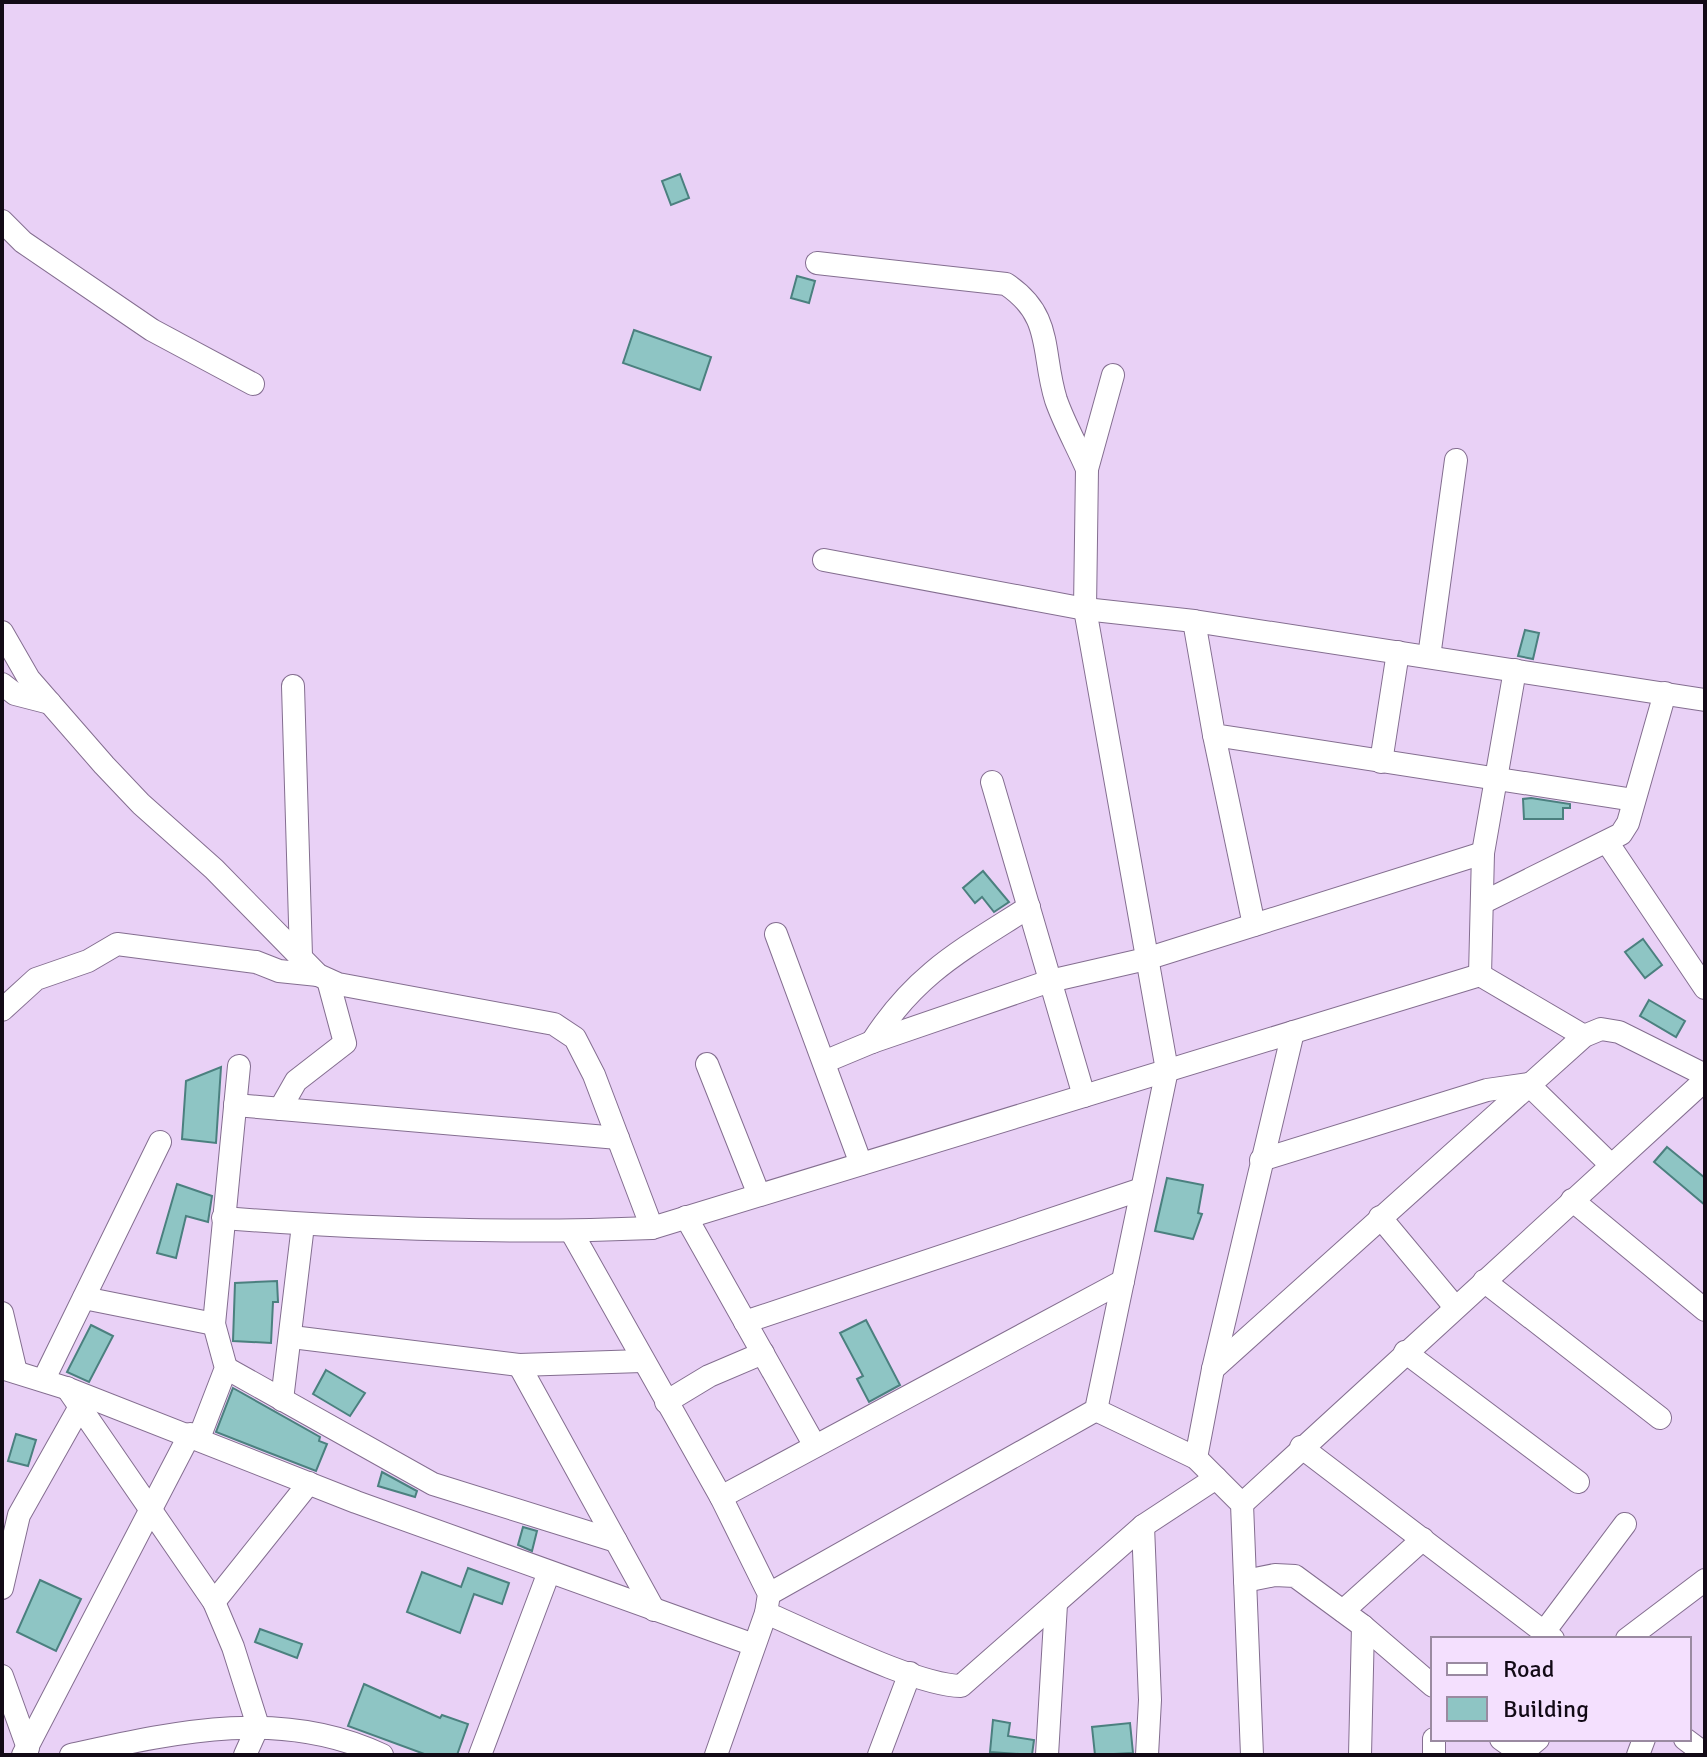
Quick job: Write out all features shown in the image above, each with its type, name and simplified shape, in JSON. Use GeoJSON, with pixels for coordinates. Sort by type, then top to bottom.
{"type":"FeatureCollection","features":[{"type":"Feature","properties":{"kind":"street"},"geometry":{"type":"LineString","coordinates":[[2,221],[23,242],[152,330],[253,384]]}},
{"type":"Feature","properties":{"kind":"street"},"geometry":{"type":"LineString","coordinates":[[817,263],[1006,284],[1026,297],[1041,321],[1056,401],[1087,469]]}},
{"type":"Feature","properties":{"kind":"street"},"geometry":{"type":"LineString","coordinates":[[716,1755],[768,1604],[1096,1410],[1167,1070],[1085,609],[1087,469],[1113,375]]}},
{"type":"Feature","properties":{"kind":"street"},"geometry":{"type":"LineString","coordinates":[[1429,657],[1456,460]]}},
{"type":"Feature","properties":{"kind":"street"},"geometry":{"type":"LineString","coordinates":[[824,560],[1085,609],[1194,621],[1705,700]]}},
{"type":"Feature","properties":{"kind":"street"},"geometry":{"type":"LineString","coordinates":[[1194,621],[1214,735],[1254,925]]}},
{"type":"Feature","properties":{"kind":"street"},"geometry":{"type":"LineString","coordinates":[[2,632],[29,679],[141,804],[214,869],[323,978],[345,1043],[296,1081],[280,1109]]}},
{"type":"Feature","properties":{"kind":"street"},"geometry":{"type":"LineString","coordinates":[[1381,762],[1398,652]]}},
{"type":"Feature","properties":{"kind":"street"},"geometry":{"type":"LineString","coordinates":[[1480,975],[1483,853],[1515,670]]}},
{"type":"Feature","properties":{"kind":"street"},"geometry":{"type":"LineString","coordinates":[[2,684],[15,694],[50,703]]}},
{"type":"Feature","properties":{"kind":"street"},"geometry":{"type":"LineString","coordinates":[[293,686],[301,956]]}},
{"type":"Feature","properties":{"kind":"street"},"geometry":{"type":"LineString","coordinates":[[1482,903],[1621,834],[1665,693]]}},
{"type":"Feature","properties":{"kind":"street"},"geometry":{"type":"LineString","coordinates":[[1214,735],[1634,800]]}},
{"type":"Feature","properties":{"kind":"street"},"geometry":{"type":"LineString","coordinates":[[992,782],[1084,1096]]}},
{"type":"Feature","properties":{"kind":"street"},"geometry":{"type":"LineString","coordinates":[[1607,842],[1705,988]]}},
{"type":"Feature","properties":{"kind":"street"},"geometry":{"type":"LineString","coordinates":[[824,1062],[872,1042],[1050,981],[1146,959],[1483,853]]}},
{"type":"Feature","properties":{"kind":"street"},"geometry":{"type":"LineString","coordinates":[[872,1042],[896,1004],[938,965],[1029,907]]}},
{"type":"Feature","properties":{"kind":"street"},"geometry":{"type":"LineString","coordinates":[[776,934],[861,1164]]}},
{"type":"Feature","properties":{"kind":"street"},"geometry":{"type":"LineString","coordinates":[[2,1010],[36,979],[88,961],[117,944],[163,953],[256,962],[279,971],[554,1024],[575,1038],[652,1228]]}},
{"type":"Feature","properties":{"kind":"street"},"geometry":{"type":"LineString","coordinates":[[223,1218],[303,1225],[571,1231],[652,1228],[1480,975],[1584,1036]]}},
{"type":"Feature","properties":{"kind":"street"},"geometry":{"type":"LineString","coordinates":[[1213,1369],[1584,1036],[1601,1029],[1619,1032],[1705,1078],[1242,1504]]}},
{"type":"Feature","properties":{"kind":"street"},"geometry":{"type":"LineString","coordinates":[[1196,1458],[1213,1369],[1293,1032]]}},
{"type":"Feature","properties":{"kind":"street"},"geometry":{"type":"LineString","coordinates":[[707,1064],[759,1195]]}},
{"type":"Feature","properties":{"kind":"street"},"geometry":{"type":"LineString","coordinates":[[26,1751],[150,1513],[194,1436],[226,1368],[214,1324],[239,1066]]}},
{"type":"Feature","properties":{"kind":"street"},"geometry":{"type":"LineString","coordinates":[[1261,1160],[1487,1090],[1528,1084]]}},
{"type":"Feature","properties":{"kind":"street"},"geometry":{"type":"LineString","coordinates":[[1528,1084],[1611,1165]]}},
{"type":"Feature","properties":{"kind":"street"},"geometry":{"type":"LineString","coordinates":[[235,1105],[618,1138]]}},
{"type":"Feature","properties":{"kind":"street"},"geometry":{"type":"LineString","coordinates":[[44,1379],[160,1142]]}},
{"type":"Feature","properties":{"kind":"street"},"geometry":{"type":"LineString","coordinates":[[745,1322],[1142,1189]]}},
{"type":"Feature","properties":{"kind":"street"},"geometry":{"type":"LineString","coordinates":[[1572,1200],[1705,1310]]}},
{"type":"Feature","properties":{"kind":"street"},"geometry":{"type":"LineString","coordinates":[[686,1217],[815,1446]]}},
{"type":"Feature","properties":{"kind":"street"},"geometry":{"type":"LineString","coordinates":[[1380,1217],[1455,1307]]}},
{"type":"Feature","properties":{"kind":"street"},"geometry":{"type":"LineString","coordinates":[[282,1400],[292,1337],[303,1225]]}},
{"type":"Feature","properties":{"kind":"street"},"geometry":{"type":"LineString","coordinates":[[571,1231],[721,1497],[768,1604],[910,1673],[945,1685],[961,1686],[1143,1526],[1216,1478]]}},
{"type":"Feature","properties":{"kind":"street"},"geometry":{"type":"LineString","coordinates":[[721,1497],[1123,1281]]}},
{"type":"Feature","properties":{"kind":"street"},"geometry":{"type":"LineString","coordinates":[[1484,1281],[1660,1418]]}},
{"type":"Feature","properties":{"kind":"street"},"geometry":{"type":"LineString","coordinates":[[84,1298],[214,1324]]}},
{"type":"Feature","properties":{"kind":"street"},"geometry":{"type":"LineString","coordinates":[[2,1313],[9,1370],[44,1379],[309,1483],[754,1645]]}},
{"type":"Feature","properties":{"kind":"street"},"geometry":{"type":"LineString","coordinates":[[292,1337],[519,1365],[642,1361]]}},
{"type":"Feature","properties":{"kind":"street"},"geometry":{"type":"LineString","coordinates":[[1405,1352],[1578,1482]]}},
{"type":"Feature","properties":{"kind":"street"},"geometry":{"type":"LineString","coordinates":[[666,1402],[709,1376],[763,1353]]}},
{"type":"Feature","properties":{"kind":"street"},"geometry":{"type":"LineString","coordinates":[[519,1365],[654,1610]]}},
{"type":"Feature","properties":{"kind":"street"},"geometry":{"type":"LineString","coordinates":[[226,1368],[433,1484],[616,1541]]}},
{"type":"Feature","properties":{"kind":"street"},"geometry":{"type":"LineString","coordinates":[[66,1388],[81,1405],[150,1513],[214,1602],[258,1726],[245,1755]]}},
{"type":"Feature","properties":{"kind":"street"},"geometry":{"type":"LineString","coordinates":[[2,1588],[19,1515],[81,1405]]}},
{"type":"Feature","properties":{"kind":"street"},"geometry":{"type":"LineString","coordinates":[[1096,1410],[1196,1458],[1242,1504],[1252,1755]]}},
{"type":"Feature","properties":{"kind":"street"},"geometry":{"type":"LineString","coordinates":[[1301,1447],[1549,1636],[1625,1524]]}},
{"type":"Feature","properties":{"kind":"street"},"geometry":{"type":"LineString","coordinates":[[214,1602],[309,1483]]}},
{"type":"Feature","properties":{"kind":"street"},"geometry":{"type":"LineString","coordinates":[[1143,1526],[1150,1700],[1147,1755]]}},
{"type":"Feature","properties":{"kind":"street"},"geometry":{"type":"LineString","coordinates":[[1343,1611],[1423,1539]]}},
{"type":"Feature","properties":{"kind":"street"},"geometry":{"type":"LineString","coordinates":[[480,1755],[549,1572]]}},
{"type":"Feature","properties":{"kind":"street"},"geometry":{"type":"LineString","coordinates":[[1245,1581],[1275,1575],[1295,1576],[1363,1626],[1431,1684]]}},
{"type":"Feature","properties":{"kind":"street"},"geometry":{"type":"LineString","coordinates":[[1630,1637],[1705,1580]]}},
{"type":"Feature","properties":{"kind":"street"},"geometry":{"type":"LineString","coordinates":[[1047,1755],[1056,1604]]}},
{"type":"Feature","properties":{"kind":"street"},"geometry":{"type":"LineString","coordinates":[[1360,1755],[1363,1626]]}},
{"type":"Feature","properties":{"kind":"street"},"geometry":{"type":"LineString","coordinates":[[879,1755],[910,1673]]}},
{"type":"Feature","properties":{"kind":"street"},"geometry":{"type":"LineString","coordinates":[[2,1676],[26,1751]]}},
{"type":"Feature","properties":{"kind":"street"},"geometry":{"type":"LineString","coordinates":[[71,1755],[184,1730],[258,1726],[308,1732],[382,1755]]}},
{"type":"Feature","properties":{"kind":"street"},"geometry":{"type":"LineString","coordinates":[[1510,1748],[1525,1750],[1536,1741]]}},
{"type":"Feature","properties":{"kind":"building"},"geometry":{"type":"Polygon","coordinates":[[[680,174],[689,198],[671,205],[662,181],[680,174]]]}},
{"type":"Feature","properties":{"kind":"building"},"geometry":{"type":"Polygon","coordinates":[[[797,276],[815,281],[809,303],[791,298],[797,276]]]}},
{"type":"Feature","properties":{"kind":"building"},"geometry":{"type":"Polygon","coordinates":[[[634,330],[711,357],[700,390],[623,363],[634,330]]]}},
{"type":"Feature","properties":{"kind":"building"},"geometry":{"type":"Polygon","coordinates":[[[1525,630],[1539,633],[1533,659],[1518,656],[1525,630]]]}},
{"type":"Feature","properties":{"kind":"building"},"geometry":{"type":"Polygon","coordinates":[[[1523,799],[1570,804],[1570,808],[1563,808],[1563,819],[1524,819],[1523,799]]]}},
{"type":"Feature","properties":{"kind":"building"},"geometry":{"type":"Polygon","coordinates":[[[983,871],[1009,902],[994,912],[982,897],[975,903],[963,888],[983,871]]]}},
{"type":"Feature","properties":{"kind":"building"},"geometry":{"type":"Polygon","coordinates":[[[1643,939],[1662,965],[1645,978],[1625,952],[1643,939]]]}},
{"type":"Feature","properties":{"kind":"building"},"geometry":{"type":"Polygon","coordinates":[[[1649,1000],[1685,1021],[1676,1037],[1640,1016],[1649,1000]]]}},
{"type":"Feature","properties":{"kind":"building"},"geometry":{"type":"Polygon","coordinates":[[[221,1067],[216,1143],[182,1139],[186,1081],[221,1067]]]}},
{"type":"Feature","properties":{"kind":"building"},"geometry":{"type":"Polygon","coordinates":[[[1667,1147],[1705,1178],[1705,1205],[1654,1162],[1667,1147]]]}},
{"type":"Feature","properties":{"kind":"building"},"geometry":{"type":"Polygon","coordinates":[[[1167,1178],[1203,1185],[1198,1213],[1202,1214],[1193,1239],[1155,1231],[1167,1178]]]}},
{"type":"Feature","properties":{"kind":"building"},"geometry":{"type":"Polygon","coordinates":[[[177,1184],[212,1196],[208,1222],[186,1216],[176,1258],[157,1253],[177,1184]]]}},
{"type":"Feature","properties":{"kind":"building"},"geometry":{"type":"Polygon","coordinates":[[[277,1281],[278,1302],[273,1302],[271,1343],[233,1341],[235,1283],[277,1281]]]}},
{"type":"Feature","properties":{"kind":"building"},"geometry":{"type":"Polygon","coordinates":[[[866,1320],[900,1385],[869,1402],[857,1379],[863,1376],[840,1333],[866,1320]]]}},
{"type":"Feature","properties":{"kind":"building"},"geometry":{"type":"Polygon","coordinates":[[[91,1325],[113,1336],[89,1382],[67,1372],[91,1325]]]}},
{"type":"Feature","properties":{"kind":"building"},"geometry":{"type":"Polygon","coordinates":[[[326,1370],[365,1393],[350,1416],[313,1394],[326,1370]]]}},
{"type":"Feature","properties":{"kind":"building"},"geometry":{"type":"Polygon","coordinates":[[[233,1388],[320,1437],[319,1441],[327,1444],[316,1471],[216,1432],[233,1388]]]}},
{"type":"Feature","properties":{"kind":"building"},"geometry":{"type":"Polygon","coordinates":[[[16,1434],[36,1440],[28,1466],[8,1461],[16,1434]]]}},
{"type":"Feature","properties":{"kind":"building"},"geometry":{"type":"Polygon","coordinates":[[[382,1472],[417,1491],[415,1497],[378,1486],[382,1472]]]}},
{"type":"Feature","properties":{"kind":"building"},"geometry":{"type":"Polygon","coordinates":[[[523,1527],[537,1531],[532,1551],[518,1545],[523,1527]]]}},
{"type":"Feature","properties":{"kind":"building"},"geometry":{"type":"Polygon","coordinates":[[[468,1568],[509,1583],[502,1604],[474,1594],[460,1633],[407,1612],[422,1572],[461,1587],[468,1568]]]}},
{"type":"Feature","properties":{"kind":"building"},"geometry":{"type":"Polygon","coordinates":[[[40,1580],[81,1599],[56,1651],[17,1632],[40,1580]]]}},
{"type":"Feature","properties":{"kind":"building"},"geometry":{"type":"Polygon","coordinates":[[[260,1629],[302,1644],[297,1658],[255,1642],[260,1629]]]}},
{"type":"Feature","properties":{"kind":"building"},"geometry":{"type":"Polygon","coordinates":[[[364,1684],[440,1718],[442,1715],[468,1724],[457,1755],[427,1755],[348,1726],[364,1684]]]}},
{"type":"Feature","properties":{"kind":"building"},"geometry":{"type":"Polygon","coordinates":[[[993,1720],[1010,1723],[1008,1736],[1034,1740],[1032,1755],[990,1752],[993,1720]]]}},
{"type":"Feature","properties":{"kind":"building"},"geometry":{"type":"Polygon","coordinates":[[[1130,1723],[1133,1753],[1095,1755],[1092,1727],[1130,1723]]]}}]}
